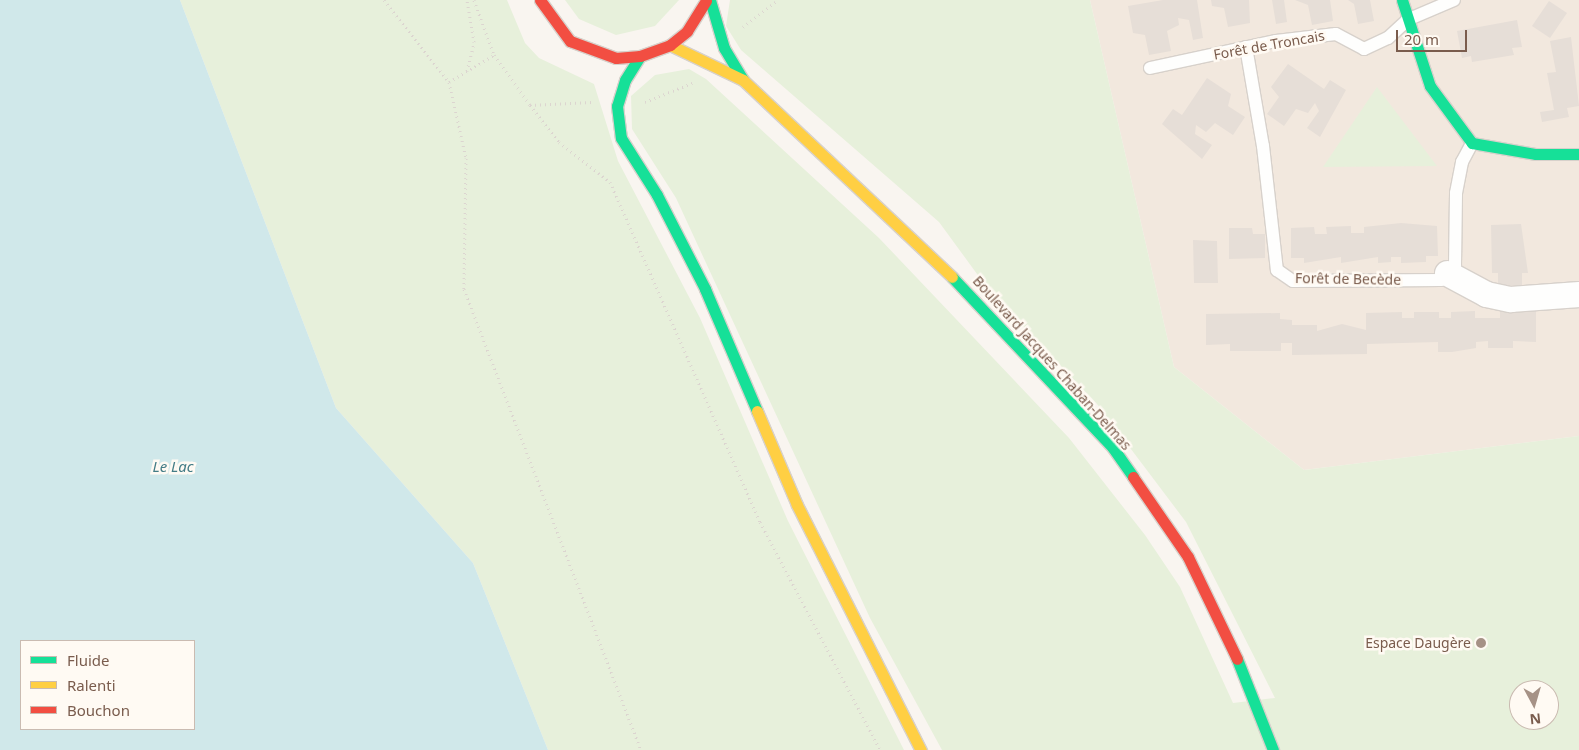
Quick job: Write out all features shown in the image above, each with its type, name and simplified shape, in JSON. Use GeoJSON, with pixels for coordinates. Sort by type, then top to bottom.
{"type":"FeatureCollection","features":[{"type":"Feature","properties":{"kind":"main road"},"geometry":{"type":"LineString","coordinates":[[540,0],[553,23],[570,41],[616,58],[640,56],[670,45],[687,31],[706,0]]}},
{"type":"Feature","properties":{"kind":"main road","name":"Boulevard Jacques Chaban-Delmas"},"geometry":{"type":"LineString","coordinates":[[710,0],[724,48],[743,80]]}},
{"type":"Feature","properties":{"kind":"main road"},"geometry":{"type":"LineString","coordinates":[[1402,0],[1430,86],[1472,143],[1536,154],[1579,154]]}},
{"type":"Feature","properties":{"kind":"main road","name":"Boulevard Jacques Chaban-Delmas"},"geometry":{"type":"LineString","coordinates":[[670,45],[743,80],[919,241],[1112,448],[1188,556],[1229,638],[1273,750]]}},
{"type":"Feature","properties":{"kind":"main road"},"geometry":{"type":"LineString","coordinates":[[640,56],[625,80],[617,106],[621,138],[657,194],[705,289],[797,505],[878,672],[921,750]]}},
{"type":"Feature","properties":{"kind":"street"},"geometry":{"type":"LineString","coordinates":[[1447,273],[1486,294],[1510,299],[1579,294]]}},
{"type":"Feature","properties":{"kind":"lane"},"geometry":{"type":"LineString","coordinates":[[1407,20],[1454,0]]}},
{"type":"Feature","properties":{"kind":"lane","name":"Forêt de Troncais"},"geometry":{"type":"LineString","coordinates":[[1150,68],[1246,47],[1336,34],[1364,48],[1388,38],[1407,20]]}},
{"type":"Feature","properties":{"kind":"lane","name":"Forêt de Becède"},"geometry":{"type":"LineString","coordinates":[[1246,47],[1277,270],[1293,281],[1441,280],[1447,273]]}},
{"type":"Feature","properties":{"kind":"lane"},"geometry":{"type":"LineString","coordinates":[[1447,273],[1455,266],[1456,194],[1462,162],[1472,143]]}},
{"type":"Feature","properties":{"kind":"path"},"geometry":{"type":"LineString","coordinates":[[384,0],[449,82],[466,158],[464,288],[641,750]]}},
{"type":"Feature","properties":{"kind":"path"},"geometry":{"type":"LineString","coordinates":[[467,0],[474,42],[467,71]]}},
{"type":"Feature","properties":{"kind":"path"},"geometry":{"type":"LineString","coordinates":[[474,0],[494,55],[530,105],[560,142],[610,182],[760,522],[880,750]]}},
{"type":"Feature","properties":{"kind":"path"},"geometry":{"type":"LineString","coordinates":[[449,82],[494,55]]}},
{"type":"Feature","properties":{"kind":"path"},"geometry":{"type":"LineString","coordinates":[[530,105],[617,106]]}},
{"type":"Feature","properties":{"kind":"shaded area"},"geometry":{"type":"Polygon","coordinates":[[[1090,0],[1579,0],[1579,436],[1304,470],[1174,367],[1090,0]]]}},
{"type":"Feature","properties":{"kind":"green space"},"geometry":{"type":"Polygon","coordinates":[[[180,0],[507,0],[525,43],[539,58],[594,84],[618,161],[700,318],[788,521],[904,750],[548,750],[473,563],[336,408],[180,0]]]}},
{"type":"Feature","properties":{"kind":"green space"},"geometry":{"type":"Polygon","coordinates":[[[565,0],[679,0],[655,26],[616,35],[579,19],[565,0]]]}},
{"type":"Feature","properties":{"kind":"green space"},"geometry":{"type":"Polygon","coordinates":[[[730,0],[1090,0],[1174,367],[1304,470],[1579,436],[1579,750],[942,750],[870,618],[676,198],[632,129],[631,96],[655,75],[689,69],[706,79],[879,238],[1069,438],[1145,535],[1180,587],[1233,703],[1275,698],[1186,522],[1097,404],[988,289],[939,222],[741,50],[726,26],[730,0]]]}},
{"type":"Feature","properties":{"kind":"green space"},"geometry":{"type":"Polygon","coordinates":[[[1377,87],[1437,166],[1323,167],[1377,87]]]}},
{"type":"Feature","properties":{"kind":"water","name":"Le Lac"},"geometry":{"type":"Polygon","coordinates":[[[0,0],[180,0],[336,408],[473,563],[548,750],[0,750],[0,0]]]}},
{"type":"Feature","properties":{"kind":"building"},"geometry":{"type":"Polygon","coordinates":[[[1163,0],[1197,0],[1203,38],[1193,40],[1189,20],[1178,18],[1179,25],[1167,31],[1171,51],[1149,55],[1145,35],[1133,33],[1128,6],[1163,0]]]}},
{"type":"Feature","properties":{"kind":"building"},"geometry":{"type":"Polygon","coordinates":[[[1211,0],[1249,0],[1250,23],[1228,27],[1224,8],[1212,6],[1211,0]]]}},
{"type":"Feature","properties":{"kind":"building"},"geometry":{"type":"Polygon","coordinates":[[[1272,0],[1284,0],[1287,22],[1276,24],[1272,0]]]}},
{"type":"Feature","properties":{"kind":"building"},"geometry":{"type":"Polygon","coordinates":[[[1295,0],[1330,0],[1333,21],[1312,25],[1308,5],[1295,0]]]}},
{"type":"Feature","properties":{"kind":"building"},"geometry":{"type":"Polygon","coordinates":[[[1348,0],[1370,0],[1374,21],[1358,24],[1354,4],[1348,0]]]}},
{"type":"Feature","properties":{"kind":"building"},"geometry":{"type":"Polygon","coordinates":[[[1549,1],[1567,13],[1550,38],[1532,26],[1549,1]]]}},
{"type":"Feature","properties":{"kind":"building"},"geometry":{"type":"Polygon","coordinates":[[[1517,20],[1522,47],[1512,48],[1514,55],[1472,62],[1471,56],[1462,58],[1457,31],[1517,20]]]}},
{"type":"Feature","properties":{"kind":"building"},"geometry":{"type":"Polygon","coordinates":[[[1571,37],[1579,106],[1567,108],[1569,117],[1542,122],[1540,112],[1554,110],[1547,73],[1556,72],[1550,41],[1571,37]]]}},
{"type":"Feature","properties":{"kind":"building"},"geometry":{"type":"Polygon","coordinates":[[[1288,64],[1324,89],[1330,80],[1346,90],[1320,137],[1307,128],[1319,111],[1315,103],[1308,113],[1296,109],[1284,126],[1267,114],[1279,97],[1271,87],[1288,64]]]}},
{"type":"Feature","properties":{"kind":"building"},"geometry":{"type":"Polygon","coordinates":[[[1207,78],[1231,94],[1228,106],[1245,117],[1233,135],[1215,123],[1206,132],[1196,125],[1195,134],[1212,145],[1202,159],[1162,124],[1173,109],[1182,115],[1207,78]]]}},
{"type":"Feature","properties":{"kind":"building"},"geometry":{"type":"Polygon","coordinates":[[[1401,223],[1437,226],[1438,256],[1426,256],[1426,262],[1401,263],[1401,257],[1391,257],[1391,262],[1378,263],[1378,257],[1341,263],[1341,257],[1304,263],[1304,258],[1291,258],[1291,228],[1314,227],[1315,234],[1327,234],[1326,227],[1351,226],[1351,233],[1364,233],[1364,227],[1401,223]]]}},
{"type":"Feature","properties":{"kind":"building"},"geometry":{"type":"Polygon","coordinates":[[[1521,224],[1528,273],[1522,273],[1522,285],[1498,285],[1498,273],[1492,273],[1491,225],[1521,224]]]}},
{"type":"Feature","properties":{"kind":"building"},"geometry":{"type":"Polygon","coordinates":[[[1229,228],[1252,228],[1253,234],[1265,234],[1265,258],[1229,259],[1229,228]]]}},
{"type":"Feature","properties":{"kind":"building"},"geometry":{"type":"Polygon","coordinates":[[[1193,240],[1217,241],[1218,283],[1194,283],[1193,240]]]}},
{"type":"Feature","properties":{"kind":"building"},"geometry":{"type":"Polygon","coordinates":[[[1475,311],[1475,318],[1500,318],[1500,311],[1536,311],[1536,342],[1513,341],[1513,348],[1488,348],[1488,341],[1476,342],[1476,348],[1452,352],[1438,352],[1438,342],[1367,344],[1367,354],[1292,355],[1292,343],[1281,343],[1281,351],[1230,351],[1230,344],[1206,345],[1206,314],[1280,313],[1280,319],[1292,320],[1292,325],[1317,325],[1317,331],[1342,324],[1366,330],[1366,313],[1402,312],[1402,318],[1414,318],[1414,312],[1439,312],[1439,318],[1451,318],[1451,312],[1475,311]]]}},
{"type":"Feature","properties":{"kind":"traffic: fast"},"geometry":{"type":"LineString","coordinates":[[710,0],[724,48],[743,80]]}},
{"type":"Feature","properties":{"kind":"traffic: fast"},"geometry":{"type":"LineString","coordinates":[[1402,0],[1430,86],[1472,143],[1536,154],[1579,154]]}},
{"type":"Feature","properties":{"kind":"traffic: fast"},"geometry":{"type":"LineString","coordinates":[[640,56],[625,80],[617,106],[621,138],[657,195],[705,289],[757,411]]}},
{"type":"Feature","properties":{"kind":"traffic: fast"},"geometry":{"type":"LineString","coordinates":[[952,277],[1113,448],[1133,477]]}},
{"type":"Feature","properties":{"kind":"traffic: fast"},"geometry":{"type":"LineString","coordinates":[[1237,659],[1273,750]]}},
{"type":"Feature","properties":{"kind":"traffic: slow"},"geometry":{"type":"LineString","coordinates":[[670,45],[743,80],[952,277]]}},
{"type":"Feature","properties":{"kind":"traffic: slow"},"geometry":{"type":"LineString","coordinates":[[757,411],[797,505],[921,750]]}},
{"type":"Feature","properties":{"kind":"traffic: jam"},"geometry":{"type":"LineString","coordinates":[[540,0],[570,41],[616,58],[640,56],[670,45],[687,31],[706,0]]}},
{"type":"Feature","properties":{"kind":"traffic: jam"},"geometry":{"type":"LineString","coordinates":[[1133,477],[1188,557],[1237,659]]}},
{"type":"Feature","properties":{"kind":"place","name":"Espace Daugère"},"geometry":{"type":"Point","coordinates":[1481,643]}}]}
